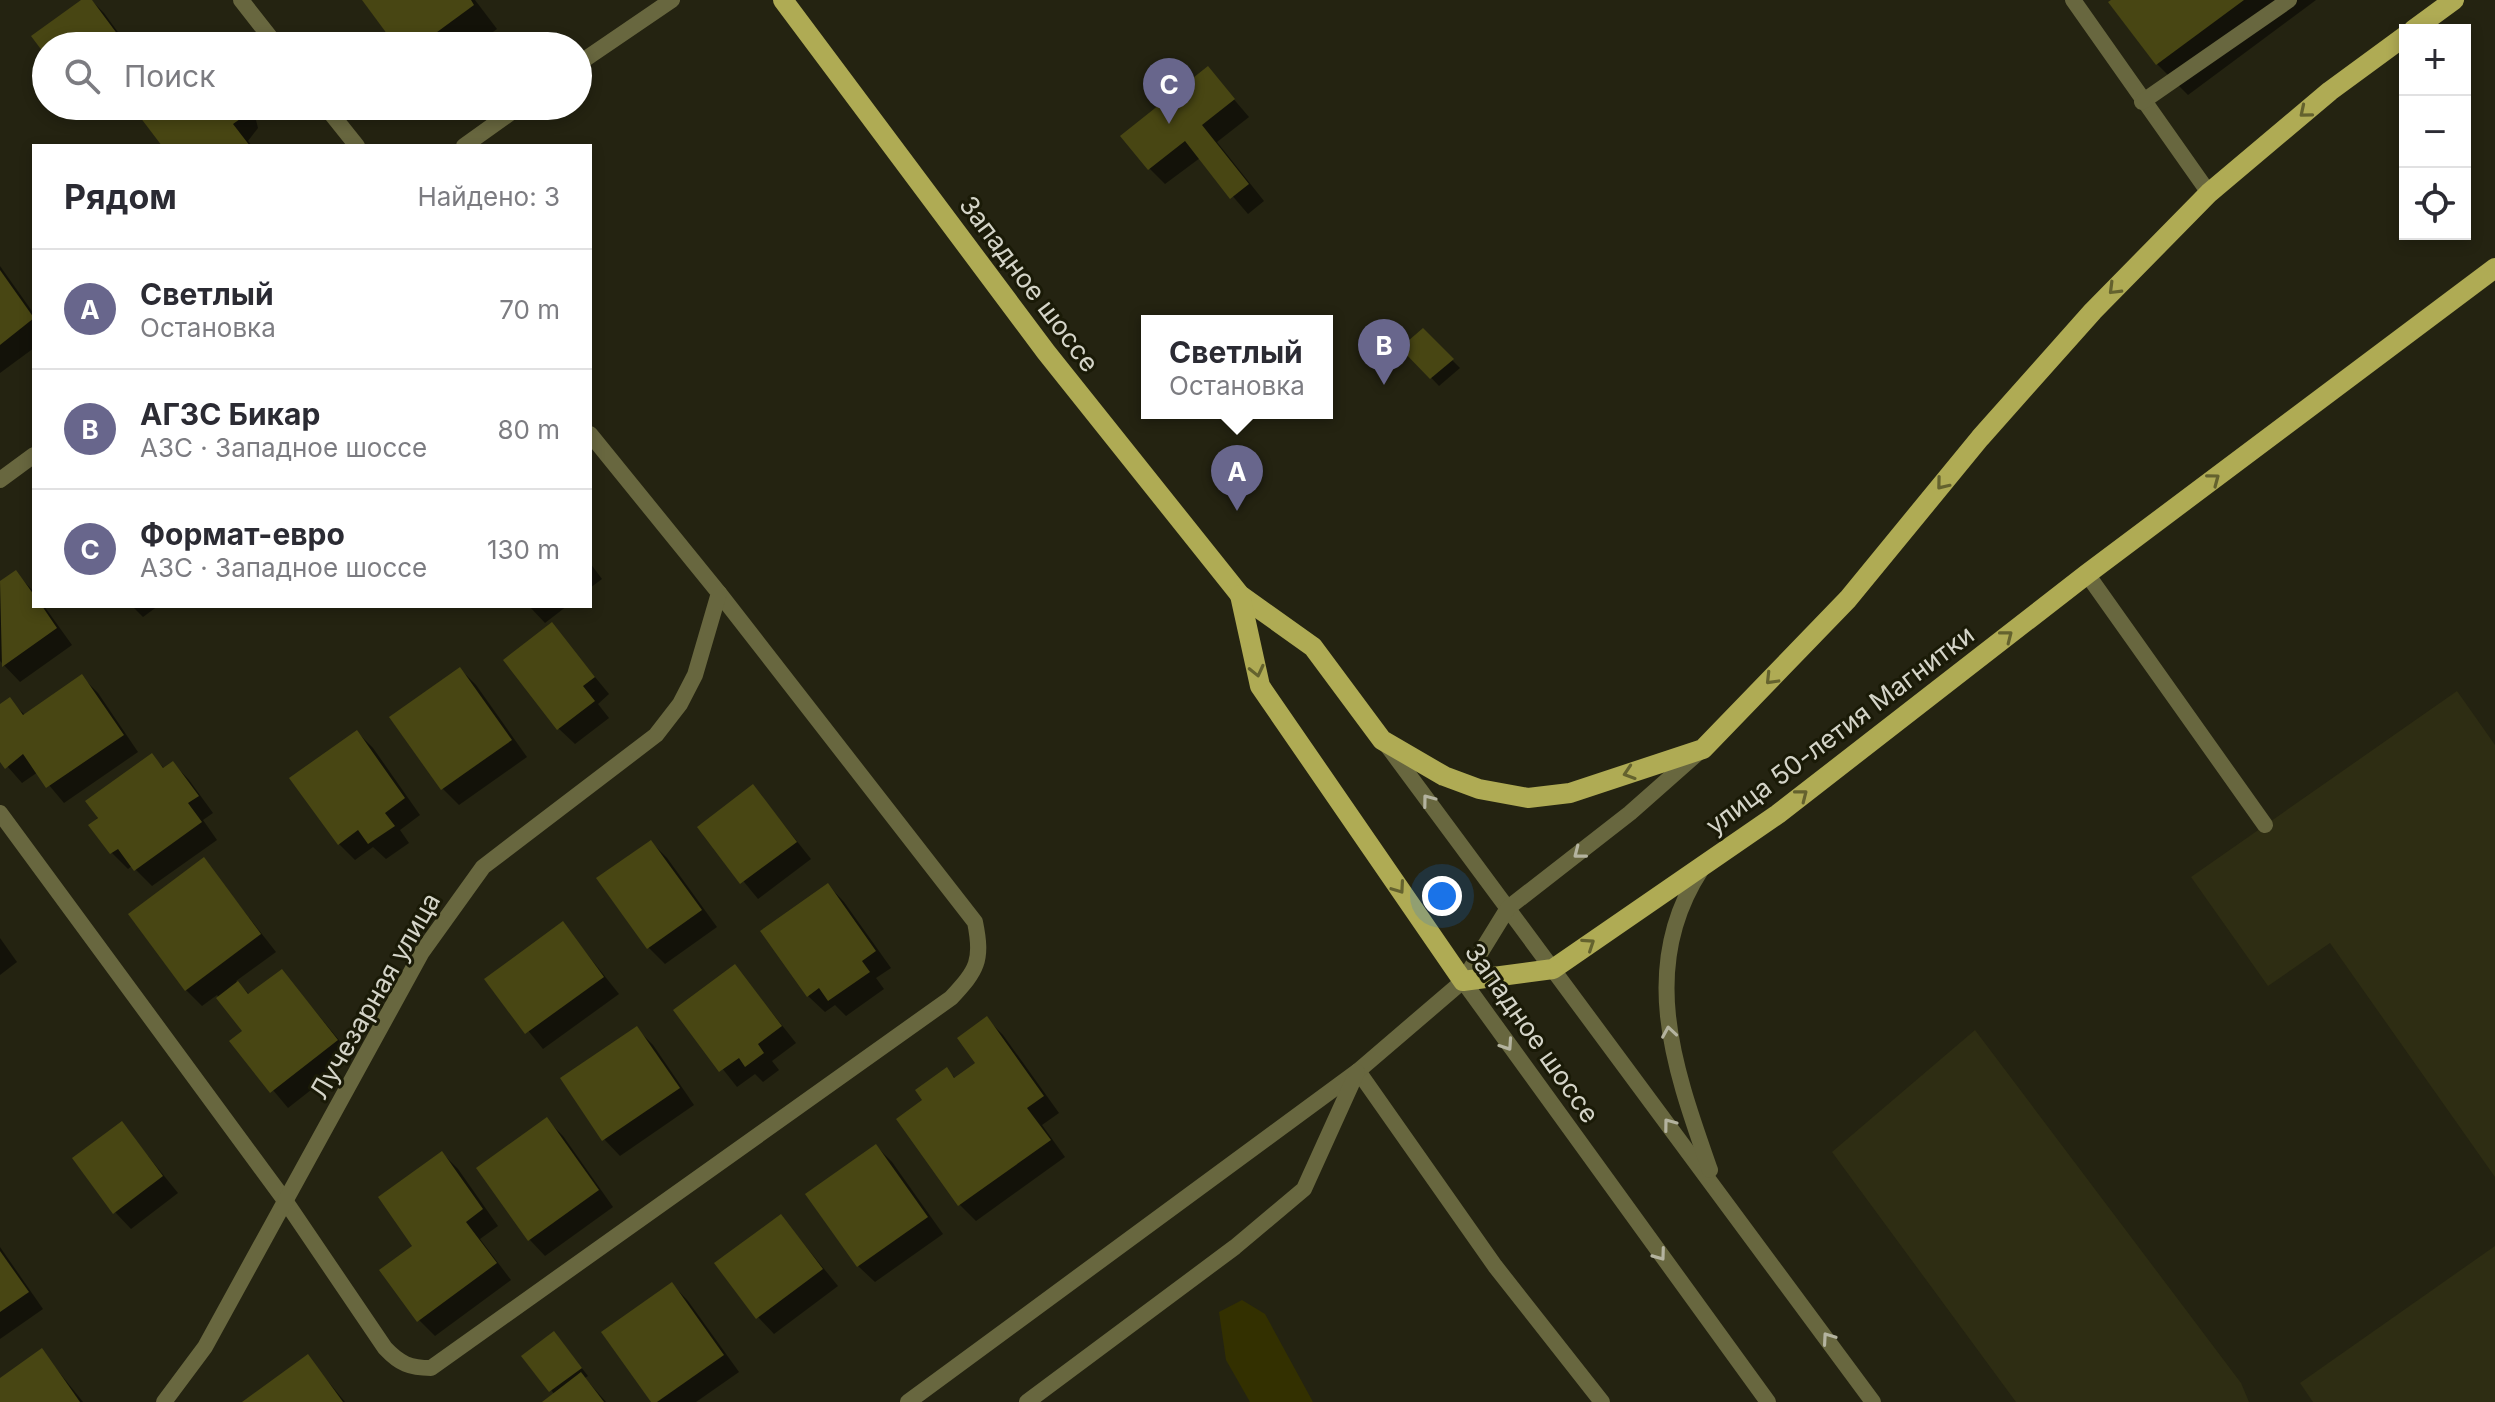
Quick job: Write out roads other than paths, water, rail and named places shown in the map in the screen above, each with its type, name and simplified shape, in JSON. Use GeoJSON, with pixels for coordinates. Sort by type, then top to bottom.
{"type":"FeatureCollection","features":[{"type":"Feature","properties":{"kind":"main road","name":"Западное шоссе"},"geometry":{"type":"LineString","coordinates":[[783,0],[1046,352],[1240,595],[1313,647],[1382,740]]}},
{"type":"Feature","properties":{"kind":"main road"},"geometry":{"type":"LineString","coordinates":[[2421,24],[2454,0]]}},
{"type":"Feature","properties":{"kind":"main road"},"geometry":{"type":"LineString","coordinates":[[1382,740],[1444,776],[1479,789],[1528,798],[1570,793],[1703,749],[1848,599],[1980,438],[2093,311],[2209,193],[2330,91],[2399,40]]}},
{"type":"Feature","properties":{"kind":"main road","name":"улица 50-летия Магнитки"},"geometry":{"type":"LineString","coordinates":[[1463,981],[1553,969],[1778,814],[2087,574],[2495,268]]}},
{"type":"Feature","properties":{"kind":"main road","name":"Западное шоссе"},"geometry":{"type":"LineString","coordinates":[[1240,595],[1260,686],[1463,981]]}},
{"type":"Feature","properties":{"kind":"street"},"geometry":{"type":"LineString","coordinates":[[241,0],[266,32]]}},
{"type":"Feature","properties":{"kind":"street"},"geometry":{"type":"LineString","coordinates":[[592,54],[672,0]]}},
{"type":"Feature","properties":{"kind":"street"},"geometry":{"type":"LineString","coordinates":[[2073,0],[2209,193]]}},
{"type":"Feature","properties":{"kind":"street"},"geometry":{"type":"LineString","coordinates":[[2142,102],[2289,0]]}},
{"type":"Feature","properties":{"kind":"street"},"geometry":{"type":"LineString","coordinates":[[336,120],[355,144]]}},
{"type":"Feature","properties":{"kind":"street"},"geometry":{"type":"LineString","coordinates":[[467,144],[500,120]]}},
{"type":"Feature","properties":{"kind":"street"},"geometry":{"type":"LineString","coordinates":[[0,813],[286,1202],[385,1348],[397,1361],[412,1368],[431,1368],[951,998],[973,974],[981,949],[975,922],[719,593],[592,436]]}},
{"type":"Feature","properties":{"kind":"street"},"geometry":{"type":"LineString","coordinates":[[0,480],[32,456]]}},
{"type":"Feature","properties":{"kind":"street"},"geometry":{"type":"LineString","coordinates":[[2087,574],[2265,825]]}},
{"type":"Feature","properties":{"kind":"street","name":"Лучезарная улица"},"geometry":{"type":"LineString","coordinates":[[164,1402],[205,1347],[422,952],[454,903],[483,867],[656,735],[680,704],[695,675],[719,593]]}},
{"type":"Feature","properties":{"kind":"street","name":"Западное шоссе"},"geometry":{"type":"LineString","coordinates":[[1382,740],[1716,1186],[1873,1402]]}},
{"type":"Feature","properties":{"kind":"street"},"geometry":{"type":"LineString","coordinates":[[908,1402],[1358,1071],[1463,981],[1508,908],[1630,813],[1703,749]]}},
{"type":"Feature","properties":{"kind":"street","name":"Западное шоссе"},"geometry":{"type":"LineString","coordinates":[[1705,864],[1687,891],[1675,922],[1666,973],[1666,1022],[1677,1078],[1716,1186]]}},
{"type":"Feature","properties":{"kind":"street","name":"Западное шоссе"},"geometry":{"type":"LineString","coordinates":[[1463,981],[1768,1402]]}},
{"type":"Feature","properties":{"kind":"street"},"geometry":{"type":"LineString","coordinates":[[1027,1402],[1235,1247],[1304,1189],[1358,1071]]}},
{"type":"Feature","properties":{"kind":"street"},"geometry":{"type":"LineString","coordinates":[[1358,1071],[1495,1266],[1602,1402]]}},
{"type":"Feature","properties":{"kind":"place","name":"Формат-евро"},"geometry":{"type":"Point","coordinates":[1169,124]}},
{"type":"Feature","properties":{"kind":"place","name":"АГЗС Бикар"},"geometry":{"type":"Point","coordinates":[1384,385]}},
{"type":"Feature","properties":{"kind":"place","name":"Светлый"},"geometry":{"type":"Point","coordinates":[1237,511]}}]}
